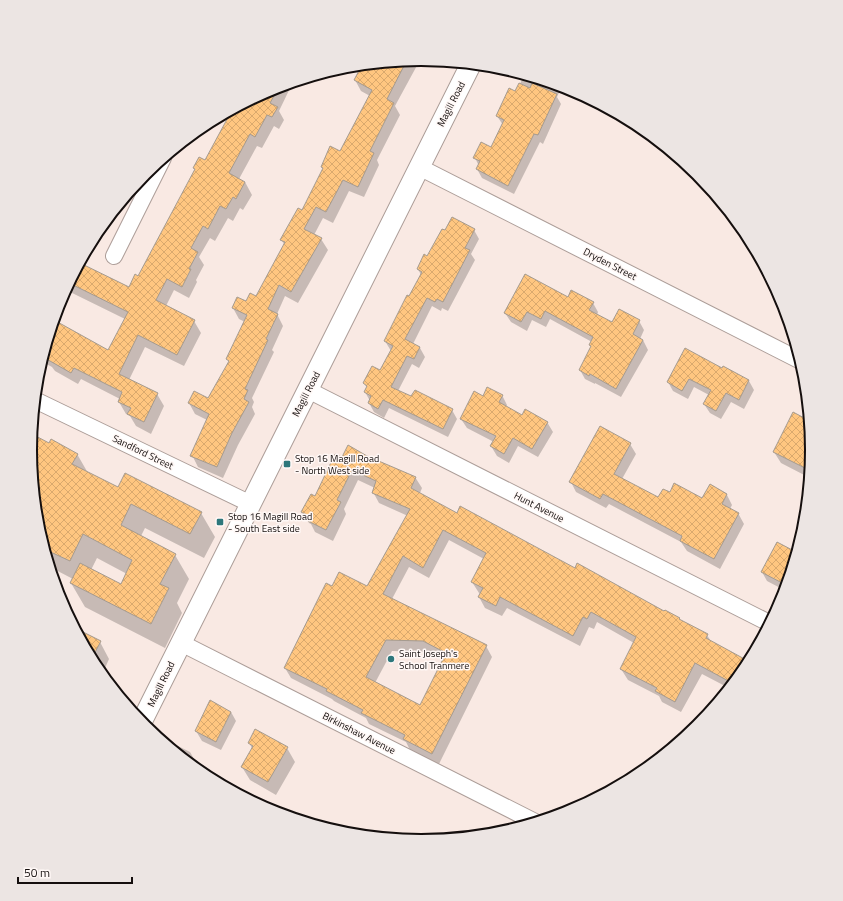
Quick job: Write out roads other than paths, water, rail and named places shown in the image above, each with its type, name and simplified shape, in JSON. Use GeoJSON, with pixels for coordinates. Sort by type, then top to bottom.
{"type":"FeatureCollection","features":[{"type":"Feature","properties":{"kind":"main road","name":"Magill Road"},"geometry":{"type":"LineString","coordinates":[[144,716],[469,69]]}},
{"type":"Feature","properties":{"kind":"street","name":"Dryden Street"},"geometry":{"type":"LineString","coordinates":[[419,167],[795,358]]}},
{"type":"Feature","properties":{"kind":"street"},"geometry":{"type":"LineString","coordinates":[[114,256],[155,174]]}},
{"type":"Feature","properties":{"kind":"street","name":"Hunt Avenue"},"geometry":{"type":"LineString","coordinates":[[308,390],[766,621]]}},
{"type":"Feature","properties":{"kind":"street","name":"Sandford Street"},"geometry":{"type":"LineString","coordinates":[[40,402],[251,504]]}},
{"type":"Feature","properties":{"kind":"street","name":"Birkinshaw Avenue"},"geometry":{"type":"LineString","coordinates":[[181,643],[530,819]]}},
{"type":"Feature","properties":{"kind":"place","name":"Stop 16 Magill Road - North West side"},"geometry":{"type":"Point","coordinates":[287,464]}},
{"type":"Feature","properties":{"kind":"place","name":"Stop 16 Magill Road - South East side"},"geometry":{"type":"Point","coordinates":[220,522]}},
{"type":"Feature","properties":{"kind":"place","name":"Saint Joseph's School Tranmere"},"geometry":{"type":"Point","coordinates":[391,659]}}]}
